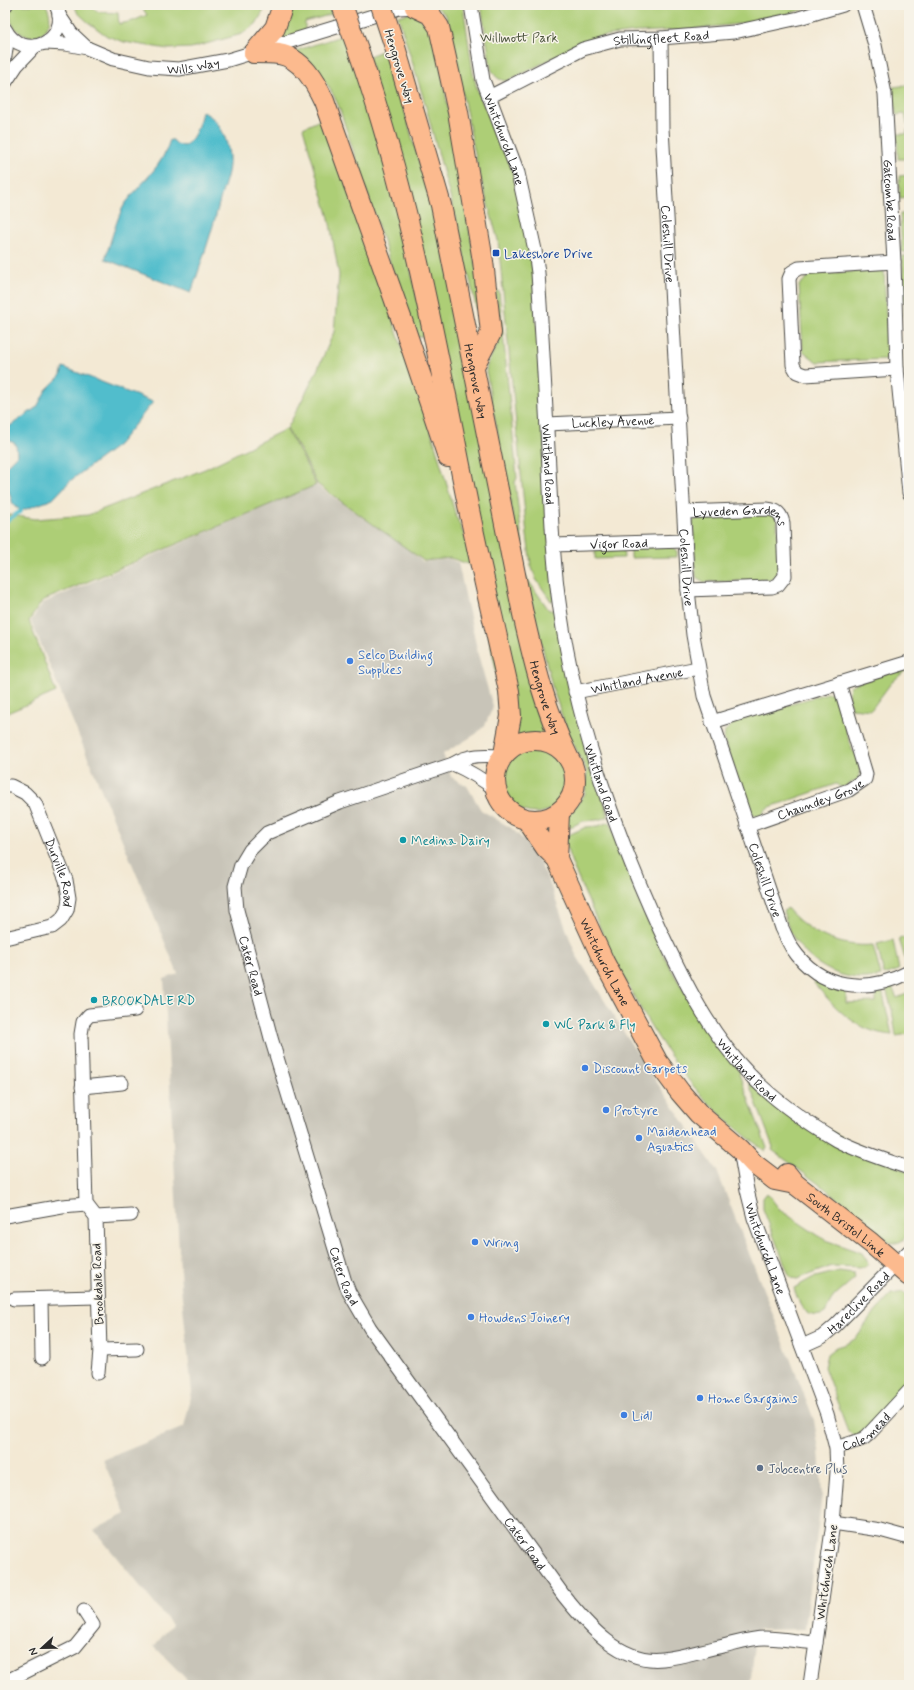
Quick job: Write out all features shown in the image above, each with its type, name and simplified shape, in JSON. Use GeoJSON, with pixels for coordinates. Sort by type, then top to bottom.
{"type":"FeatureCollection","features":[{"type":"Feature","properties":{"kind":"highway"},"geometry":{"type":"LineString","coordinates":[[254,53],[275,28],[283,5]]}},
{"type":"Feature","properties":{"kind":"highway"},"geometry":{"type":"LineString","coordinates":[[342,5],[382,118],[418,260],[474,535],[509,691],[511,716],[503,755],[496,772],[496,790],[500,801],[509,811],[518,817],[527,820],[538,821],[549,818],[559,813],[569,802],[574,791],[575,776],[573,766],[562,750],[548,742],[535,740],[522,742],[511,747],[503,755]]}},
{"type":"Feature","properties":{"kind":"highway","name":"Hengrove Way"},"geometry":{"type":"LineString","coordinates":[[381,5],[442,205],[523,614],[535,665],[554,725],[568,757]]}},
{"type":"Feature","properties":{"kind":"highway"},"geometry":{"type":"LineString","coordinates":[[416,6],[430,14],[439,27],[458,112],[484,261],[491,333],[474,366]]}},
{"type":"Feature","properties":{"kind":"highway"},"geometry":{"type":"LineString","coordinates":[[254,53],[280,54],[298,63],[316,84],[324,101],[404,326],[474,535]]}},
{"type":"Feature","properties":{"kind":"highway","name":"Whitchurch Lane"},"geometry":{"type":"LineString","coordinates":[[557,859],[559,813]]}},
{"type":"Feature","properties":{"kind":"highway","name":"Whitchurch Lane"},"geometry":{"type":"LineString","coordinates":[[527,820],[546,848],[557,859],[604,962],[657,1061],[680,1092],[699,1114],[740,1150]]}},
{"type":"Feature","properties":{"kind":"highway","name":"South Bristol Link"},"geometry":{"type":"LineString","coordinates":[[740,1150],[754,1164],[775,1180],[795,1184],[871,1243],[905,1264]]}},
{"type":"Feature","properties":{"kind":"street","name":"Whitchurch Lane"},"geometry":{"type":"LineString","coordinates":[[471,5],[483,80],[518,173],[532,235],[538,273]]}},
{"type":"Feature","properties":{"kind":"street","name":"Stillingfleet Road"},"geometry":{"type":"LineString","coordinates":[[489,97],[583,49],[620,39],[661,38],[734,32],[799,18],[843,5]]}},
{"type":"Feature","properties":{"kind":"street","name":"Gatcombe Road"},"geometry":{"type":"LineString","coordinates":[[863,5],[875,45],[885,94],[894,262],[897,370],[909,494]]}},
{"type":"Feature","properties":{"kind":"street","name":"Wills Way"},"geometry":{"type":"LineString","coordinates":[[6,32],[15,42],[25,46],[66,44],[87,48],[113,60],[149,67],[180,69],[212,64],[254,53],[399,8],[416,6]]}},
{"type":"Feature","properties":{"kind":"street","name":"Wills Way"},"geometry":{"type":"LineString","coordinates":[[58,10],[71,33],[87,48]]}},
{"type":"Feature","properties":{"kind":"street","name":"Wills Way"},"geometry":{"type":"LineString","coordinates":[[5,82],[17,65],[40,45],[51,38],[59,23],[58,10]]}},
{"type":"Feature","properties":{"kind":"street","name":"Wills Way"},"geometry":{"type":"LineString","coordinates":[[5,56],[6,32]]}},
{"type":"Feature","properties":{"kind":"street","name":"Coleshill Drive"},"geometry":{"type":"LineString","coordinates":[[661,38],[662,128],[688,590],[698,668],[704,696],[782,928],[792,947],[804,963],[817,973],[840,983],[858,986],[877,984],[893,981],[909,972]]}},
{"type":"Feature","properties":{"kind":"street"},"geometry":{"type":"LineString","coordinates":[[894,262],[799,268],[792,272],[789,279],[793,365],[797,372],[805,375],[897,370]]}},
{"type":"Feature","properties":{"kind":"street","name":"Whitland Road"},"geometry":{"type":"LineString","coordinates":[[538,273],[553,545],[560,611],[575,692],[596,768],[631,866],[670,952],[698,1004],[717,1036],[747,1072],[759,1084],[810,1123],[838,1141],[879,1158],[909,1168]]}},
{"type":"Feature","properties":{"kind":"street","name":"Luckley Avenue"},"geometry":{"type":"LineString","coordinates":[[547,424],[679,418]]}},
{"type":"Feature","properties":{"kind":"street","name":"Lyveden Gardens"},"geometry":{"type":"LineString","coordinates":[[684,512],[767,509],[775,510],[781,515],[783,523],[785,576],[778,585],[772,587],[688,590]]}},
{"type":"Feature","properties":{"kind":"street","name":"Vigor Road"},"geometry":{"type":"LineString","coordinates":[[553,545],[685,541]]}},
{"type":"Feature","properties":{"kind":"street"},"geometry":{"type":"LineString","coordinates":[[712,722],[909,662]]}},
{"type":"Feature","properties":{"kind":"street","name":"Whitland Avenue"},"geometry":{"type":"LineString","coordinates":[[575,692],[698,668]]}},
{"type":"Feature","properties":{"kind":"street","name":"Chaundey Grove"},"geometry":{"type":"LineString","coordinates":[[747,826],[849,790],[865,779],[866,774],[839,683]]}},
{"type":"Feature","properties":{"kind":"street","name":"Cater Road"},"geometry":{"type":"LineString","coordinates":[[503,755],[462,758],[453,764],[340,802],[267,833],[250,850],[241,865],[235,886],[237,910],[269,1031],[349,1292],[370,1328],[564,1596],[584,1621],[602,1638],[626,1652],[643,1659],[663,1659],[700,1650],[764,1638],[816,1643]]}},
{"type":"Feature","properties":{"kind":"street"},"geometry":{"type":"LineString","coordinates":[[453,764],[478,776],[496,790]]}},
{"type":"Feature","properties":{"kind":"street","name":"Durville Road"},"geometry":{"type":"LineString","coordinates":[[5,786],[11,786],[25,793],[35,803],[66,880],[69,898],[67,910],[61,920],[52,927],[5,938]]}},
{"type":"Feature","properties":{"kind":"street"},"geometry":{"type":"LineString","coordinates":[[131,1215],[96,1217],[86,1204],[81,1034],[83,1022],[89,1015],[135,1010]]}},
{"type":"Feature","properties":{"kind":"street"},"geometry":{"type":"LineString","coordinates":[[82,1087],[122,1083]]}},
{"type":"Feature","properties":{"kind":"street","name":"Whitchurch Lane"},"geometry":{"type":"LineString","coordinates":[[740,1150],[747,1190],[754,1218],[827,1414],[836,1448],[837,1472],[833,1523],[810,1685]]}},
{"type":"Feature","properties":{"kind":"street"},"geometry":{"type":"LineString","coordinates":[[5,1216],[62,1206],[86,1204]]}},
{"type":"Feature","properties":{"kind":"street","name":"Brookdale Road"},"geometry":{"type":"LineString","coordinates":[[96,1217],[97,1297],[100,1350],[98,1373]]}},
{"type":"Feature","properties":{"kind":"street","name":"Hareclive Road"},"geometry":{"type":"LineString","coordinates":[[802,1346],[822,1337],[905,1264]]}},
{"type":"Feature","properties":{"kind":"street"},"geometry":{"type":"LineString","coordinates":[[14,1299],[97,1297]]}},
{"type":"Feature","properties":{"kind":"street"},"geometry":{"type":"LineString","coordinates":[[41,1299],[42,1358]]}},
{"type":"Feature","properties":{"kind":"street"},"geometry":{"type":"LineString","coordinates":[[100,1350],[137,1349]]}},
{"type":"Feature","properties":{"kind":"street","name":"Colemead"},"geometry":{"type":"LineString","coordinates":[[836,1448],[863,1439],[909,1391]]}},
{"type":"Feature","properties":{"kind":"street"},"geometry":{"type":"LineString","coordinates":[[833,1523],[880,1530],[909,1538]]}},
{"type":"Feature","properties":{"kind":"street"},"geometry":{"type":"LineString","coordinates":[[7,1682],[75,1647],[93,1625],[84,1611]]}},
{"type":"Feature","properties":{"kind":"shaded area"},"geometry":{"type":"Polygon","coordinates":[[[316,485],[405,547],[423,562],[450,559],[458,563],[479,658],[493,707],[485,725],[476,734],[443,754],[451,777],[467,786],[481,810],[511,828],[532,848],[549,882],[575,953],[633,1047],[717,1171],[814,1420],[819,1450],[822,1494],[805,1629],[757,1630],[750,1685],[192,1685],[154,1646],[172,1625],[94,1530],[126,1514],[103,1460],[184,1427],[192,1392],[181,1287],[164,979],[178,974],[31,621],[43,603],[316,485]]]}},
{"type":"Feature","properties":{"kind":"green space"},"geometry":{"type":"Polygon","coordinates":[[[13,5],[46,5],[50,18],[44,32],[37,36],[30,37],[22,34],[16,29],[10,14],[13,5]]]}},
{"type":"Feature","properties":{"kind":"green space"},"geometry":{"type":"Polygon","coordinates":[[[75,5],[88,5],[99,12],[118,13],[119,24],[133,21],[147,15],[141,6],[142,5],[267,5],[256,24],[242,34],[191,48],[168,49],[124,42],[107,36],[77,12],[75,5]]]}},
{"type":"Feature","properties":{"kind":"green space"},"geometry":{"type":"Polygon","coordinates":[[[290,5],[328,5],[332,14],[305,22],[305,33],[276,42],[290,5]]]}},
{"type":"Feature","properties":{"kind":"green space"},"geometry":{"type":"Polygon","coordinates":[[[434,5],[463,5],[473,73],[477,89],[509,159],[532,252],[554,600],[551,601],[536,579],[531,565],[498,240],[479,173],[446,15],[434,5]]]}},
{"type":"Feature","properties":{"kind":"green space","name":"Willmott Park"},"geometry":{"type":"Polygon","coordinates":[[[481,5],[820,5],[780,16],[738,24],[683,30],[636,32],[595,37],[507,81],[497,78],[491,68],[481,5]]]}},
{"type":"Feature","properties":{"kind":"green space"},"geometry":{"type":"Polygon","coordinates":[[[409,13],[416,14],[435,34],[481,296],[477,310],[452,204],[424,100],[398,16],[409,13]]]}},
{"type":"Feature","properties":{"kind":"green space"},"geometry":{"type":"Polygon","coordinates":[[[344,35],[353,60],[398,210],[425,336],[415,338],[335,97],[321,76],[295,51],[344,35]]]}},
{"type":"Feature","properties":{"kind":"green space"},"geometry":{"type":"Polygon","coordinates":[[[387,49],[442,243],[550,734],[530,734],[510,738],[369,56],[387,49]]]}},
{"type":"Feature","properties":{"kind":"green space"},"geometry":{"type":"Polygon","coordinates":[[[909,85],[909,124],[907,124],[905,114],[896,115],[893,87],[909,85]]]}},
{"type":"Feature","properties":{"kind":"green space"},"geometry":{"type":"Polygon","coordinates":[[[324,118],[434,441],[456,516],[478,567],[450,558],[424,561],[317,484],[302,453],[287,429],[315,375],[334,332],[339,275],[329,218],[303,128],[324,118]]]}},
{"type":"Feature","properties":{"kind":"green space"},"geometry":{"type":"Polygon","coordinates":[[[909,129],[909,168],[908,159],[898,159],[897,134],[906,134],[907,130],[909,129]]]}},
{"type":"Feature","properties":{"kind":"green space"},"geometry":{"type":"Polygon","coordinates":[[[909,175],[909,197],[900,198],[899,176],[909,175]]]}},
{"type":"Feature","properties":{"kind":"green space"},"geometry":{"type":"Polygon","coordinates":[[[900,214],[909,214],[909,252],[902,252],[900,214]]]}},
{"type":"Feature","properties":{"kind":"green space"},"geometry":{"type":"Polygon","coordinates":[[[902,256],[909,256],[909,315],[907,316],[905,316],[902,256]]]}},
{"type":"Feature","properties":{"kind":"green space"},"geometry":{"type":"Polygon","coordinates":[[[884,270],[888,359],[817,362],[803,351],[799,285],[812,274],[884,270]]]}},
{"type":"Feature","properties":{"kind":"green space"},"geometry":{"type":"Polygon","coordinates":[[[495,291],[499,291],[517,478],[515,482],[524,557],[521,558],[486,371],[488,363],[497,346],[499,337],[495,291]]]}},
{"type":"Feature","properties":{"kind":"green space"},"geometry":{"type":"Polygon","coordinates":[[[286,429],[302,456],[316,485],[42,601],[29,621],[56,692],[5,714],[5,514],[35,519],[88,515],[205,469],[286,429]]]}},
{"type":"Feature","properties":{"kind":"green space"},"geometry":{"type":"Polygon","coordinates":[[[768,511],[777,518],[779,574],[768,580],[704,582],[696,577],[693,522],[697,517],[768,511]]]}},
{"type":"Feature","properties":{"kind":"green space"},"geometry":{"type":"Polygon","coordinates":[[[597,547],[623,548],[624,558],[595,559],[597,547]]]}},
{"type":"Feature","properties":{"kind":"green space"},"geometry":{"type":"Polygon","coordinates":[[[672,547],[677,551],[677,557],[631,558],[631,548],[672,547]]]}},
{"type":"Feature","properties":{"kind":"green space"},"geometry":{"type":"Polygon","coordinates":[[[525,576],[549,610],[556,610],[608,817],[597,820],[583,821],[564,830],[565,820],[585,794],[587,771],[569,735],[553,690],[525,576]]]}},
{"type":"Feature","properties":{"kind":"green space"},"geometry":{"type":"Polygon","coordinates":[[[904,668],[905,671],[891,683],[871,710],[851,708],[848,696],[850,687],[856,683],[904,668]]]}},
{"type":"Feature","properties":{"kind":"green space"},"geometry":{"type":"Polygon","coordinates":[[[827,693],[835,693],[842,703],[839,707],[852,750],[857,755],[859,763],[858,779],[842,788],[836,784],[767,808],[760,817],[753,815],[749,811],[724,740],[725,731],[736,721],[827,693]]]}},
{"type":"Feature","properties":{"kind":"green space"},"geometry":{"type":"Polygon","coordinates":[[[535,747],[547,750],[558,757],[565,768],[568,780],[565,792],[558,803],[547,810],[535,813],[523,810],[512,803],[505,792],[502,780],[505,768],[512,757],[523,750],[535,747]]]}},
{"type":"Feature","properties":{"kind":"green space"},"geometry":{"type":"Polygon","coordinates":[[[610,822],[639,900],[665,958],[690,1000],[740,1072],[739,1074],[767,1148],[765,1151],[716,1110],[701,1095],[684,1074],[668,1052],[639,1006],[613,957],[569,855],[564,837],[586,827],[598,826],[610,822]]]}},
{"type":"Feature","properties":{"kind":"green space"},"geometry":{"type":"Polygon","coordinates":[[[787,908],[805,925],[825,937],[848,944],[873,945],[881,976],[857,978],[845,976],[823,967],[805,952],[792,936],[783,912],[787,908]]]}},
{"type":"Feature","properties":{"kind":"green space"},"geometry":{"type":"Polygon","coordinates":[[[909,936],[909,964],[907,965],[899,939],[909,936]]]}},
{"type":"Feature","properties":{"kind":"green space"},"geometry":{"type":"Polygon","coordinates":[[[893,940],[899,970],[884,975],[877,944],[893,940]]]}},
{"type":"Feature","properties":{"kind":"green space"},"geometry":{"type":"Polygon","coordinates":[[[819,980],[846,991],[846,1003],[876,1002],[876,991],[882,990],[892,1035],[868,1029],[848,1018],[814,983],[819,980]]]}},
{"type":"Feature","properties":{"kind":"green space"},"geometry":{"type":"Polygon","coordinates":[[[892,987],[897,998],[909,993],[909,1034],[896,1036],[892,1010],[886,989],[892,987]]]}},
{"type":"Feature","properties":{"kind":"green space"},"geometry":{"type":"Polygon","coordinates":[[[748,1081],[765,1096],[909,1173],[909,1229],[908,1233],[900,1242],[889,1242],[827,1190],[772,1150],[773,1147],[748,1081]]]}},
{"type":"Feature","properties":{"kind":"green space"},"geometry":{"type":"Polygon","coordinates":[[[767,1193],[780,1210],[825,1240],[862,1253],[868,1264],[864,1267],[832,1266],[797,1279],[792,1278],[789,1275],[763,1209],[763,1198],[767,1193]]]}},
{"type":"Feature","properties":{"kind":"green space"},"geometry":{"type":"Polygon","coordinates":[[[839,1271],[854,1273],[855,1278],[834,1296],[825,1313],[813,1315],[804,1310],[794,1288],[812,1278],[839,1271]]]}},
{"type":"Feature","properties":{"kind":"green space"},"geometry":{"type":"Polygon","coordinates":[[[903,1292],[909,1297],[909,1383],[857,1438],[848,1431],[824,1367],[827,1354],[836,1347],[855,1339],[871,1317],[892,1294],[903,1292]]]}},
{"type":"Feature","properties":{"kind":"water"},"geometry":{"type":"Polygon","coordinates":[[[202,112],[209,115],[214,120],[223,133],[228,148],[229,167],[211,233],[191,293],[105,259],[125,204],[162,159],[170,140],[184,146],[188,143],[196,130],[202,112]]]}},
{"type":"Feature","properties":{"kind":"water"},"geometry":{"type":"Polygon","coordinates":[[[63,367],[153,402],[118,445],[70,481],[53,499],[21,511],[13,504],[5,480],[5,467],[17,455],[16,444],[8,440],[7,428],[37,407],[46,390],[61,375],[63,367]]]}},
{"type":"Feature","properties":{"kind":"waterway"},"geometry":{"type":"LineString","coordinates":[[5,522],[21,511]]}},
{"type":"Feature","properties":{"kind":"place","name":"Lakeshore Drive"},"geometry":{"type":"Point","coordinates":[496,253]}},
{"type":"Feature","properties":{"kind":"place","name":"Selco Building Supplies"},"geometry":{"type":"Point","coordinates":[350,661]}},
{"type":"Feature","properties":{"kind":"place","name":"Medina Dairy"},"geometry":{"type":"Point","coordinates":[403,840]}},
{"type":"Feature","properties":{"kind":"place","name":"BROOKDALE RD"},"geometry":{"type":"Point","coordinates":[94,1000]}},
{"type":"Feature","properties":{"kind":"place","name":"WC Park & Fly"},"geometry":{"type":"Point","coordinates":[546,1024]}},
{"type":"Feature","properties":{"kind":"place","name":"Discount Carpets"},"geometry":{"type":"Point","coordinates":[585,1068]}},
{"type":"Feature","properties":{"kind":"place","name":"Protyre"},"geometry":{"type":"Point","coordinates":[606,1110]}},
{"type":"Feature","properties":{"kind":"place","name":"Maidenhead Aquatics"},"geometry":{"type":"Point","coordinates":[639,1138]}},
{"type":"Feature","properties":{"kind":"place","name":"Wring"},"geometry":{"type":"Point","coordinates":[475,1242]}},
{"type":"Feature","properties":{"kind":"place","name":"Howdens Joinery"},"geometry":{"type":"Point","coordinates":[471,1317]}},
{"type":"Feature","properties":{"kind":"place","name":"Home Bargains"},"geometry":{"type":"Point","coordinates":[700,1398]}},
{"type":"Feature","properties":{"kind":"place","name":"Lidl"},"geometry":{"type":"Point","coordinates":[624,1415]}},
{"type":"Feature","properties":{"kind":"place","name":"Jobcentre Plus"},"geometry":{"type":"Point","coordinates":[760,1468]}}]}
